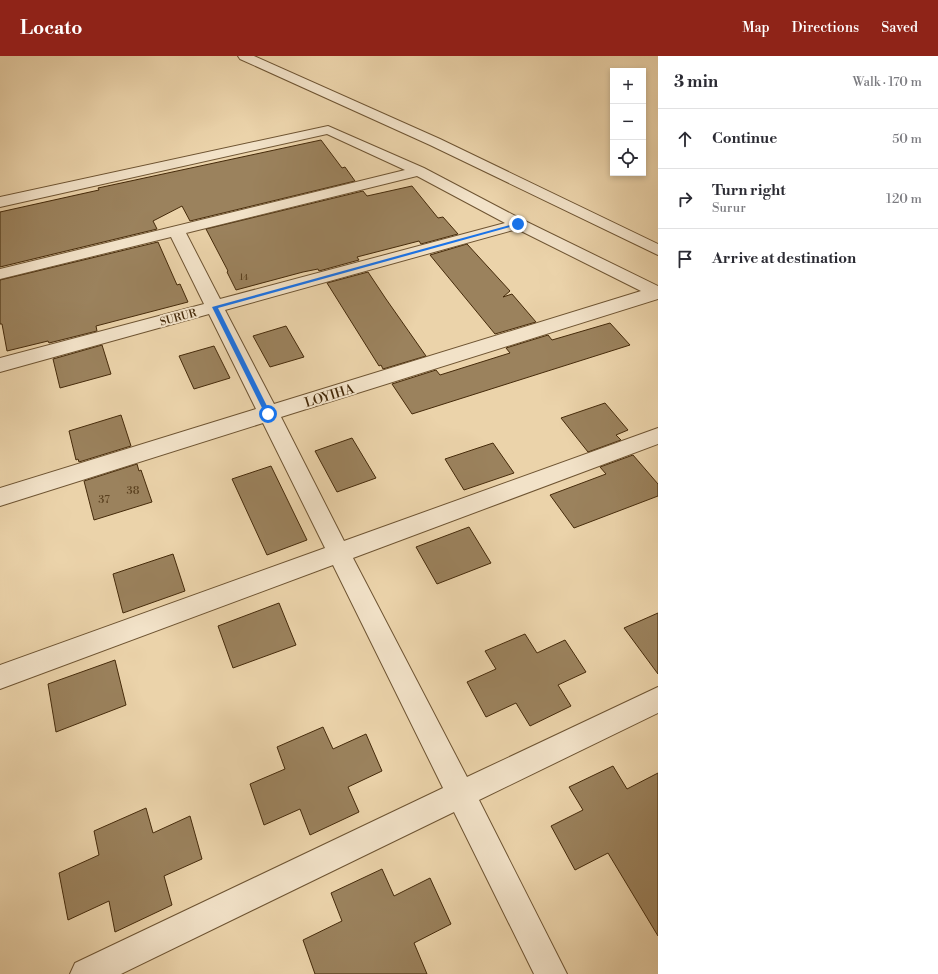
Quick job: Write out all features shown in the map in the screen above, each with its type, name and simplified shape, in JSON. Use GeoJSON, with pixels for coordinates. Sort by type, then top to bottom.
{"type":"FeatureCollection","features":[{"type":"Feature","properties":{"kind":"street"},"geometry":{"type":"LineString","coordinates":[[244,56],[435,142],[658,250]]}},
{"type":"Feature","properties":{"kind":"street"},"geometry":{"type":"LineString","coordinates":[[0,202],[328,130],[419,171],[518,224],[658,292]]}},
{"type":"Feature","properties":{"kind":"street"},"geometry":{"type":"LineString","coordinates":[[0,274],[419,171]]}},
{"type":"Feature","properties":{"kind":"street","name":"SURUR"},"geometry":{"type":"LineString","coordinates":[[0,365],[518,224]]}},
{"type":"Feature","properties":{"kind":"street"},"geometry":{"type":"LineString","coordinates":[[176,230],[551,974]]}},
{"type":"Feature","properties":{"kind":"street","name":"LOYIHA"},"geometry":{"type":"LineString","coordinates":[[0,497],[658,292]]}},
{"type":"Feature","properties":{"kind":"street"},"geometry":{"type":"LineString","coordinates":[[0,677],[658,436]]}},
{"type":"Feature","properties":{"kind":"street"},"geometry":{"type":"LineString","coordinates":[[86,974],[658,700]]}},
{"type":"Feature","properties":{"kind":"building"},"geometry":{"type":"Polygon","coordinates":[[[321,140],[342,168],[345,167],[355,181],[190,221],[182,206],[153,221],[157,229],[0,267],[0,212],[99,190],[98,188],[321,140]]]}},
{"type":"Feature","properties":{"kind":"building"},"geometry":{"type":"Polygon","coordinates":[[[412,186],[438,218],[443,217],[458,234],[421,244],[419,241],[357,257],[359,260],[319,271],[318,269],[303,272],[236,290],[227,272],[228,271],[206,229],[363,191],[367,196],[412,186]]]}},
{"type":"Feature","properties":{"kind":"building"},"geometry":{"type":"Polygon","coordinates":[[[158,242],[177,285],[180,284],[188,302],[96,326],[97,331],[49,343],[48,341],[7,351],[2,324],[0,324],[0,280],[158,242]]]}},
{"type":"Feature","properties":{"kind":"building"},"geometry":{"type":"Polygon","coordinates":[[[467,244],[510,291],[503,297],[512,294],[536,322],[495,334],[430,255],[467,244]]]}},
{"type":"Feature","properties":{"kind":"building"},"geometry":{"type":"Polygon","coordinates":[[[368,272],[426,356],[383,369],[381,365],[379,366],[327,283],[368,272]]]}},
{"type":"Feature","properties":{"kind":"building"},"geometry":{"type":"Polygon","coordinates":[[[610,323],[630,345],[412,414],[392,384],[436,370],[440,375],[510,353],[506,348],[548,335],[552,340],[610,323]]]}},
{"type":"Feature","properties":{"kind":"building"},"geometry":{"type":"Polygon","coordinates":[[[286,326],[304,357],[270,367],[253,336],[286,326]]]}},
{"type":"Feature","properties":{"kind":"building"},"geometry":{"type":"Polygon","coordinates":[[[102,345],[111,374],[60,388],[53,359],[102,345]]]}},
{"type":"Feature","properties":{"kind":"building"},"geometry":{"type":"Polygon","coordinates":[[[214,346],[230,378],[194,389],[179,356],[214,346]]]}},
{"type":"Feature","properties":{"kind":"building"},"geometry":{"type":"Polygon","coordinates":[[[605,403],[628,430],[616,435],[621,440],[588,452],[561,418],[605,403]]]}},
{"type":"Feature","properties":{"kind":"building"},"geometry":{"type":"Polygon","coordinates":[[[121,415],[131,446],[79,462],[78,459],[76,460],[69,431],[121,415]]]}},
{"type":"Feature","properties":{"kind":"building"},"geometry":{"type":"Polygon","coordinates":[[[352,438],[376,478],[337,492],[315,451],[352,438]]]}},
{"type":"Feature","properties":{"kind":"building"},"geometry":{"type":"Polygon","coordinates":[[[493,443],[514,473],[464,490],[445,459],[493,443]]]}},
{"type":"Feature","properties":{"kind":"building"},"geometry":{"type":"Polygon","coordinates":[[[633,455],[658,484],[658,496],[574,528],[550,495],[606,474],[600,467],[633,455]]]}},
{"type":"Feature","properties":{"kind":"building"},"geometry":{"type":"Polygon","coordinates":[[[137,464],[139,471],[141,470],[152,502],[94,520],[84,481],[137,464]]]}},
{"type":"Feature","properties":{"kind":"building"},"geometry":{"type":"Polygon","coordinates":[[[271,466],[307,540],[267,555],[232,479],[271,466]]]}},
{"type":"Feature","properties":{"kind":"building"},"geometry":{"type":"Polygon","coordinates":[[[469,527],[491,563],[437,584],[416,547],[469,527]]]}},
{"type":"Feature","properties":{"kind":"building"},"geometry":{"type":"Polygon","coordinates":[[[173,554],[185,591],[123,613],[113,574],[173,554]]]}},
{"type":"Feature","properties":{"kind":"building"},"geometry":{"type":"Polygon","coordinates":[[[279,603],[296,645],[233,668],[218,626],[279,603]]]}},
{"type":"Feature","properties":{"kind":"building"},"geometry":{"type":"Polygon","coordinates":[[[658,613],[658,674],[624,628],[658,613]]]}},
{"type":"Feature","properties":{"kind":"building"},"geometry":{"type":"Polygon","coordinates":[[[525,634],[537,653],[565,640],[586,672],[558,685],[571,706],[530,726],[516,703],[486,717],[467,682],[496,669],[485,651],[525,634]]]}},
{"type":"Feature","properties":{"kind":"building"},"geometry":{"type":"Polygon","coordinates":[[[115,660],[126,705],[56,732],[48,684],[115,660]]]}},
{"type":"Feature","properties":{"kind":"building"},"geometry":{"type":"Polygon","coordinates":[[[323,727],[333,749],[366,734],[382,771],[348,787],[359,812],[310,835],[300,809],[264,825],[250,784],[285,769],[277,747],[323,727]]]}},
{"type":"Feature","properties":{"kind":"building"},"geometry":{"type":"Polygon","coordinates":[[[613,766],[627,789],[658,773],[658,936],[608,853],[575,870],[551,826],[583,810],[569,787],[613,766]]]}},
{"type":"Feature","properties":{"kind":"building"},"geometry":{"type":"Polygon","coordinates":[[[146,808],[153,833],[190,816],[202,859],[164,876],[172,905],[115,932],[109,901],[68,920],[59,873],[99,855],[94,831],[146,808]]]}},
{"type":"Feature","properties":{"kind":"building"},"geometry":{"type":"Polygon","coordinates":[[[382,869],[394,896],[430,878],[451,924],[414,943],[427,974],[315,974],[303,940],[342,921],[331,893],[382,869]]]}},
{"type":"Feature","properties":{"kind":"route"},"geometry":{"type":"LineString","coordinates":[[268,414],[215,307],[518,224]]}}]}
